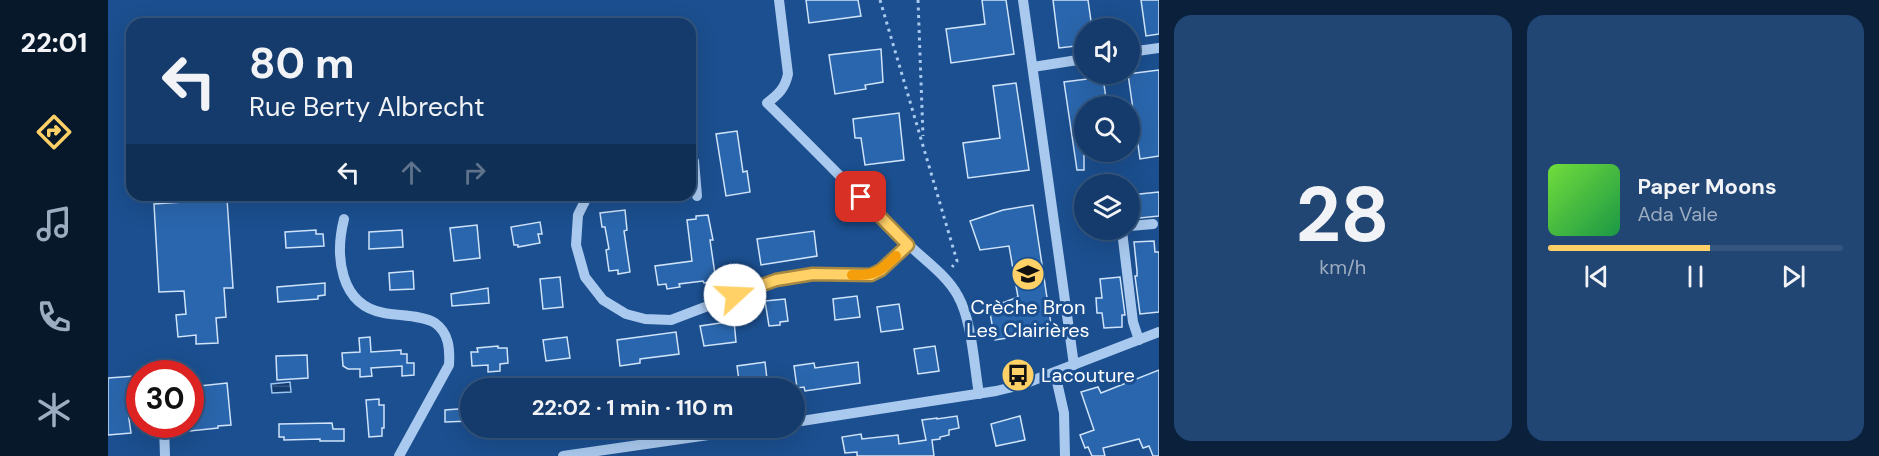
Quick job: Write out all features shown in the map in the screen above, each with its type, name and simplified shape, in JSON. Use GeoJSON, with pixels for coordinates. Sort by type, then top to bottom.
{"type":"FeatureCollection","features":[{"type":"Feature","properties":{"kind":"street"},"geometry":{"type":"LineString","coordinates":[[779,0],[788,74],[786,84],[780,93],[767,103],[957,293],[963,305],[980,394]]}},
{"type":"Feature","properties":{"kind":"street"},"geometry":{"type":"LineString","coordinates":[[1023,0],[1074,365]]}},
{"type":"Feature","properties":{"kind":"street"},"geometry":{"type":"LineString","coordinates":[[1140,51],[1159,48]]}},
{"type":"Feature","properties":{"kind":"street"},"geometry":{"type":"LineString","coordinates":[[1033,67],[1074,61]]}},
{"type":"Feature","properties":{"kind":"street"},"geometry":{"type":"LineString","coordinates":[[696,184],[697,196]]}},
{"type":"Feature","properties":{"kind":"street"},"geometry":{"type":"LineString","coordinates":[[585,201],[578,216],[576,245],[585,277],[603,300],[626,314],[645,319],[671,320],[776,280],[813,274],[871,275],[881,270],[908,245]]}},
{"type":"Feature","properties":{"kind":"street"},"geometry":{"type":"LineString","coordinates":[[344,219],[340,238],[341,271],[350,293],[362,304],[382,313],[412,316],[434,323],[447,337],[449,344],[449,365],[399,456]]}},
{"type":"Feature","properties":{"kind":"street"},"geometry":{"type":"LineString","coordinates":[[1140,226],[1153,225]]}},
{"type":"Feature","properties":{"kind":"street"},"geometry":{"type":"LineString","coordinates":[[1123,240],[1133,322],[1139,340]]}},
{"type":"Feature","properties":{"kind":"street"},"geometry":{"type":"LineString","coordinates":[[805,420],[980,394],[1021,385],[1159,332]]}},
{"type":"Feature","properties":{"kind":"street"},"geometry":{"type":"LineString","coordinates":[[1055,373],[1064,413],[1065,456]]}},
{"type":"Feature","properties":{"kind":"street"},"geometry":{"type":"LineString","coordinates":[[164,438],[165,456]]}},
{"type":"Feature","properties":{"kind":"street"},"geometry":{"type":"LineString","coordinates":[[563,456],[688,438]]}},
{"type":"Feature","properties":{"kind":"path"},"geometry":{"type":"LineString","coordinates":[[880,0],[957,261],[942,276]]}},
{"type":"Feature","properties":{"kind":"path"},"geometry":{"type":"LineString","coordinates":[[918,0],[923,143]]}},
{"type":"Feature","properties":{"kind":"water"},"geometry":{"type":"Polygon","coordinates":[[[290,382],[291,392],[272,393],[271,384],[290,382]]]}},
{"type":"Feature","properties":{"kind":"building"},"geometry":{"type":"Polygon","coordinates":[[[806,0],[858,0],[861,16],[809,23],[806,0]]]}},
{"type":"Feature","properties":{"kind":"building"},"geometry":{"type":"Polygon","coordinates":[[[982,0],[1006,0],[1014,54],[951,63],[946,29],[985,24],[982,0]]]}},
{"type":"Feature","properties":{"kind":"building"},"geometry":{"type":"Polygon","coordinates":[[[1053,0],[1088,0],[1091,18],[1074,18],[1074,46],[1059,48],[1053,0]]]}},
{"type":"Feature","properties":{"kind":"building"},"geometry":{"type":"Polygon","coordinates":[[[1141,0],[1159,0],[1159,34],[1146,36],[1141,0]]]}},
{"type":"Feature","properties":{"kind":"building"},"geometry":{"type":"Polygon","coordinates":[[[881,49],[883,82],[865,85],[866,89],[835,94],[829,55],[881,49]]]}},
{"type":"Feature","properties":{"kind":"building"},"geometry":{"type":"Polygon","coordinates":[[[1159,70],[1159,156],[1140,159],[1140,96],[1131,96],[1129,84],[1140,84],[1140,72],[1159,70]]]}},
{"type":"Feature","properties":{"kind":"building"},"geometry":{"type":"Polygon","coordinates":[[[1064,82],[1104,84],[1106,96],[1074,96],[1074,150],[1064,82]]]}},
{"type":"Feature","properties":{"kind":"building"},"geometry":{"type":"Polygon","coordinates":[[[1016,83],[1029,170],[968,178],[963,143],[1000,138],[993,86],[1016,83]]]}},
{"type":"Feature","properties":{"kind":"building"},"geometry":{"type":"Polygon","coordinates":[[[899,113],[904,160],[865,165],[861,138],[855,138],[853,119],[899,113]]]}},
{"type":"Feature","properties":{"kind":"building"},"geometry":{"type":"Polygon","coordinates":[[[737,131],[743,172],[747,171],[750,192],[726,196],[716,134],[737,131]]]}},
{"type":"Feature","properties":{"kind":"building"},"geometry":{"type":"Polygon","coordinates":[[[1076,162],[1084,162],[1084,170],[1077,170],[1076,162]]]}},
{"type":"Feature","properties":{"kind":"building"},"geometry":{"type":"Polygon","coordinates":[[[1159,192],[1159,216],[1140,218],[1140,194],[1159,192]]]}},
{"type":"Feature","properties":{"kind":"building"},"geometry":{"type":"Polygon","coordinates":[[[227,201],[233,288],[224,288],[226,317],[216,318],[218,343],[196,344],[196,335],[178,337],[176,315],[186,314],[184,291],[159,292],[154,204],[227,201]]]}},
{"type":"Feature","properties":{"kind":"building"},"geometry":{"type":"Polygon","coordinates":[[[1033,205],[1052,331],[995,340],[989,308],[1018,297],[1009,246],[980,250],[970,221],[1003,210],[1033,205]]]}},
{"type":"Feature","properties":{"kind":"building"},"geometry":{"type":"Polygon","coordinates":[[[625,210],[627,230],[624,231],[630,272],[618,274],[618,270],[609,271],[606,250],[609,249],[600,213],[625,210]]]}},
{"type":"Feature","properties":{"kind":"building"},"geometry":{"type":"Polygon","coordinates":[[[708,215],[713,240],[710,240],[716,281],[679,284],[680,287],[667,289],[666,284],[658,285],[655,266],[692,261],[687,220],[696,219],[696,216],[708,215]]]}},
{"type":"Feature","properties":{"kind":"building"},"geometry":{"type":"Polygon","coordinates":[[[540,222],[542,234],[538,234],[540,243],[518,247],[514,245],[511,227],[540,222]]]}},
{"type":"Feature","properties":{"kind":"building"},"geometry":{"type":"Polygon","coordinates":[[[477,225],[480,258],[454,261],[450,228],[477,225]]]}},
{"type":"Feature","properties":{"kind":"building"},"geometry":{"type":"Polygon","coordinates":[[[316,230],[316,234],[323,234],[324,246],[286,248],[285,232],[316,230]]]}},
{"type":"Feature","properties":{"kind":"building"},"geometry":{"type":"Polygon","coordinates":[[[402,230],[403,247],[369,249],[369,232],[402,230]]]}},
{"type":"Feature","properties":{"kind":"building"},"geometry":{"type":"Polygon","coordinates":[[[814,231],[817,256],[761,265],[757,239],[814,231]]]}},
{"type":"Feature","properties":{"kind":"building"},"geometry":{"type":"Polygon","coordinates":[[[1154,241],[1155,252],[1159,252],[1159,312],[1140,314],[1135,276],[1137,276],[1137,271],[1134,242],[1154,241]]]}},
{"type":"Feature","properties":{"kind":"building"},"geometry":{"type":"Polygon","coordinates":[[[413,271],[414,289],[390,290],[389,273],[413,271]]]}},
{"type":"Feature","properties":{"kind":"building"},"geometry":{"type":"Polygon","coordinates":[[[560,277],[563,307],[543,309],[540,279],[560,277]]]}},
{"type":"Feature","properties":{"kind":"building"},"geometry":{"type":"Polygon","coordinates":[[[1120,277],[1125,315],[1122,315],[1122,327],[1104,328],[1102,313],[1097,313],[1096,298],[1102,298],[1100,279],[1120,277]]]}},
{"type":"Feature","properties":{"kind":"building"},"geometry":{"type":"Polygon","coordinates":[[[325,283],[325,295],[318,296],[318,299],[278,302],[277,287],[325,283]]]}},
{"type":"Feature","properties":{"kind":"building"},"geometry":{"type":"Polygon","coordinates":[[[488,288],[489,303],[452,306],[451,294],[488,288]]]}},
{"type":"Feature","properties":{"kind":"building"},"geometry":{"type":"Polygon","coordinates":[[[857,296],[860,317],[835,320],[833,299],[857,296]]]}},
{"type":"Feature","properties":{"kind":"building"},"geometry":{"type":"Polygon","coordinates":[[[785,299],[788,321],[780,322],[780,325],[769,326],[765,301],[785,299]]]}},
{"type":"Feature","properties":{"kind":"building"},"geometry":{"type":"Polygon","coordinates":[[[899,304],[903,329],[881,332],[877,307],[899,304]]]}},
{"type":"Feature","properties":{"kind":"building"},"geometry":{"type":"Polygon","coordinates":[[[734,321],[736,342],[704,346],[700,326],[734,321]]]}},
{"type":"Feature","properties":{"kind":"building"},"geometry":{"type":"Polygon","coordinates":[[[676,332],[679,354],[640,359],[640,363],[620,366],[617,340],[676,332]]]}},
{"type":"Feature","properties":{"kind":"building"},"geometry":{"type":"Polygon","coordinates":[[[370,337],[371,352],[401,350],[401,354],[407,354],[407,363],[414,363],[414,375],[402,376],[402,366],[371,368],[372,376],[360,377],[360,369],[348,369],[343,366],[342,353],[360,352],[359,338],[370,337]]]}},
{"type":"Feature","properties":{"kind":"building"},"geometry":{"type":"Polygon","coordinates":[[[567,337],[570,358],[546,361],[543,340],[567,337]]]}},
{"type":"Feature","properties":{"kind":"building"},"geometry":{"type":"Polygon","coordinates":[[[498,346],[498,348],[507,348],[508,363],[500,364],[500,371],[488,372],[488,365],[472,366],[471,352],[478,352],[477,348],[498,346]]]}},
{"type":"Feature","properties":{"kind":"building"},"geometry":{"type":"Polygon","coordinates":[[[935,346],[939,371],[918,374],[914,349],[935,346]]]}},
{"type":"Feature","properties":{"kind":"building"},"geometry":{"type":"Polygon","coordinates":[[[307,355],[308,378],[277,380],[276,356],[307,355]]]}},
{"type":"Feature","properties":{"kind":"building"},"geometry":{"type":"Polygon","coordinates":[[[765,362],[767,378],[739,378],[737,366],[765,362]]]}},
{"type":"Feature","properties":{"kind":"building"},"geometry":{"type":"Polygon","coordinates":[[[858,362],[860,383],[805,391],[805,378],[796,378],[794,366],[814,363],[815,368],[858,362]]]}},
{"type":"Feature","properties":{"kind":"building"},"geometry":{"type":"Polygon","coordinates":[[[1159,370],[1159,456],[1153,456],[1149,446],[1143,448],[1139,439],[1103,448],[1105,456],[1092,456],[1088,447],[1085,448],[1080,435],[1094,430],[1081,392],[1098,387],[1101,393],[1159,370]]]}},
{"type":"Feature","properties":{"kind":"building"},"geometry":{"type":"Polygon","coordinates":[[[126,377],[126,433],[108,435],[108,378],[126,377]]]}},
{"type":"Feature","properties":{"kind":"building"},"geometry":{"type":"Polygon","coordinates":[[[227,383],[231,425],[204,430],[204,385],[227,383]]]}},
{"type":"Feature","properties":{"kind":"building"},"geometry":{"type":"Polygon","coordinates":[[[379,399],[379,405],[384,405],[382,436],[369,437],[366,400],[379,399]]]}},
{"type":"Feature","properties":{"kind":"building"},"geometry":{"type":"Polygon","coordinates":[[[460,409],[460,421],[445,422],[445,410],[460,409]]]}},
{"type":"Feature","properties":{"kind":"building"},"geometry":{"type":"Polygon","coordinates":[[[957,416],[959,428],[949,430],[949,435],[940,437],[940,439],[932,440],[934,456],[857,456],[857,452],[845,453],[842,437],[861,434],[862,439],[898,435],[899,444],[926,440],[922,420],[957,416]]]}},
{"type":"Feature","properties":{"kind":"building"},"geometry":{"type":"Polygon","coordinates":[[[1020,416],[1025,440],[996,446],[991,424],[1020,416]]]}},
{"type":"Feature","properties":{"kind":"building"},"geometry":{"type":"Polygon","coordinates":[[[332,423],[333,429],[344,429],[344,441],[284,440],[284,437],[279,437],[279,424],[332,423]]]}},
{"type":"Feature","properties":{"kind":"slow traffic"},"geometry":{"type":"LineString","coordinates":[[852,275],[871,275],[881,270],[896,256]]}},
{"type":"Feature","properties":{"kind":"place","name":"Crèche Bron Les Clairières"},"geometry":{"type":"Point","coordinates":[1028,274]}},
{"type":"Feature","properties":{"kind":"place","name":"Lacouture"},"geometry":{"type":"Point","coordinates":[1018,375]}},
{"type":"Feature","properties":{"kind":"route"},"geometry":{"type":"LineString","coordinates":[[735,295],[776,280],[813,274],[871,275],[881,270],[908,245],[861,197]]}}]}
